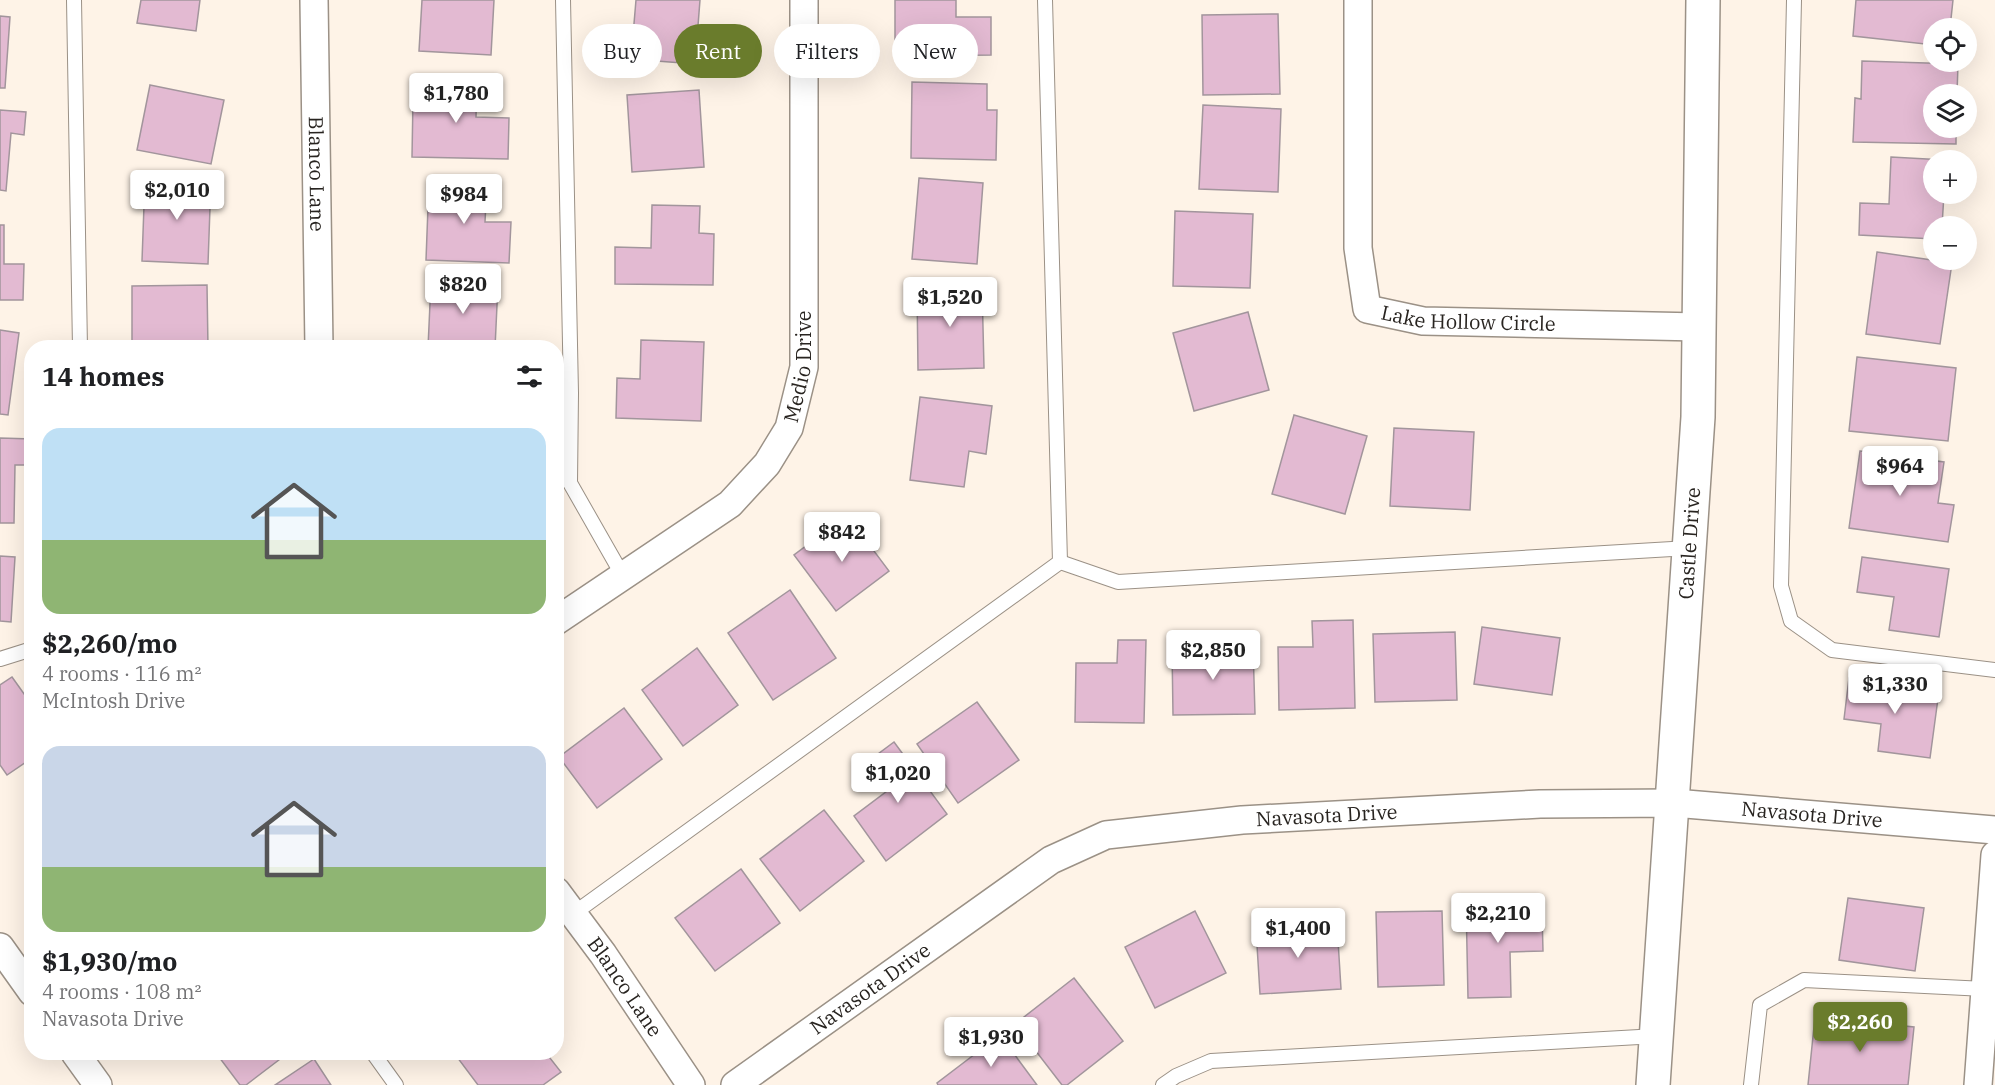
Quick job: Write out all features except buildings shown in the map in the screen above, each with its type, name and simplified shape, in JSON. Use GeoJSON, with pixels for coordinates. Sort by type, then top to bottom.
{"type":"FeatureCollection","features":[{"type":"Feature","properties":{"kind":"main road","name":"Castle Drive"},"geometry":{"type":"LineString","coordinates":[[1653,1085],[1674,804],[1698,417],[1703,0]]}},
{"type":"Feature","properties":{"kind":"street","name":"Blanco Lane"},"geometry":{"type":"LineString","coordinates":[[314,0],[319,340]]}},
{"type":"Feature","properties":{"kind":"street","name":"Medio Drive"},"geometry":{"type":"LineString","coordinates":[[564,616],[730,504],[767,464],[789,428],[804,366],[804,0]]}},
{"type":"Feature","properties":{"kind":"street","name":"Lake Hollow Circle"},"geometry":{"type":"LineString","coordinates":[[1358,0],[1358,248],[1367,309],[1423,321],[1699,327]]}},
{"type":"Feature","properties":{"kind":"street","name":"Navasota Drive"},"geometry":{"type":"LineString","coordinates":[[735,1085],[1051,860],[1106,836],[1242,820],[1540,804],[1674,804],[1995,830]]}},
{"type":"Feature","properties":{"kind":"street"},"geometry":{"type":"LineString","coordinates":[[1978,1085],[1995,855]]}},
{"type":"Feature","properties":{"kind":"street","name":"Blanco Lane"},"geometry":{"type":"LineString","coordinates":[[564,902],[690,1085]]}},
{"type":"Feature","properties":{"kind":"street"},"geometry":{"type":"LineString","coordinates":[[0,947],[24,981]]}},
{"type":"Feature","properties":{"kind":"street"},"geometry":{"type":"LineString","coordinates":[[80,1060],[98,1085]]}},
{"type":"Feature","properties":{"kind":"lane"},"geometry":{"type":"LineString","coordinates":[[74,0],[80,340]]}},
{"type":"Feature","properties":{"kind":"lane"},"geometry":{"type":"LineString","coordinates":[[562,0],[570,483],[623,576]]}},
{"type":"Feature","properties":{"kind":"lane"},"geometry":{"type":"LineString","coordinates":[[1045,0],[1060,562]]}},
{"type":"Feature","properties":{"kind":"lane"},"geometry":{"type":"LineString","coordinates":[[1794,0],[1781,586],[1791,621],[1832,650],[1995,670]]}},
{"type":"Feature","properties":{"kind":"lane"},"geometry":{"type":"LineString","coordinates":[[1060,562],[1118,582],[1691,548]]}},
{"type":"Feature","properties":{"kind":"lane"},"geometry":{"type":"LineString","coordinates":[[573,914],[1060,562]]}},
{"type":"Feature","properties":{"kind":"lane"},"geometry":{"type":"LineString","coordinates":[[0,659],[24,652]]}},
{"type":"Feature","properties":{"kind":"lane"},"geometry":{"type":"LineString","coordinates":[[1751,1085],[1760,1005],[1804,980],[1985,988]]}},
{"type":"Feature","properties":{"kind":"lane"},"geometry":{"type":"LineString","coordinates":[[1162,1085],[1211,1060],[1657,1036]]}},
{"type":"Feature","properties":{"kind":"lane"},"geometry":{"type":"LineString","coordinates":[[378,1060],[396,1085]]}}]}
